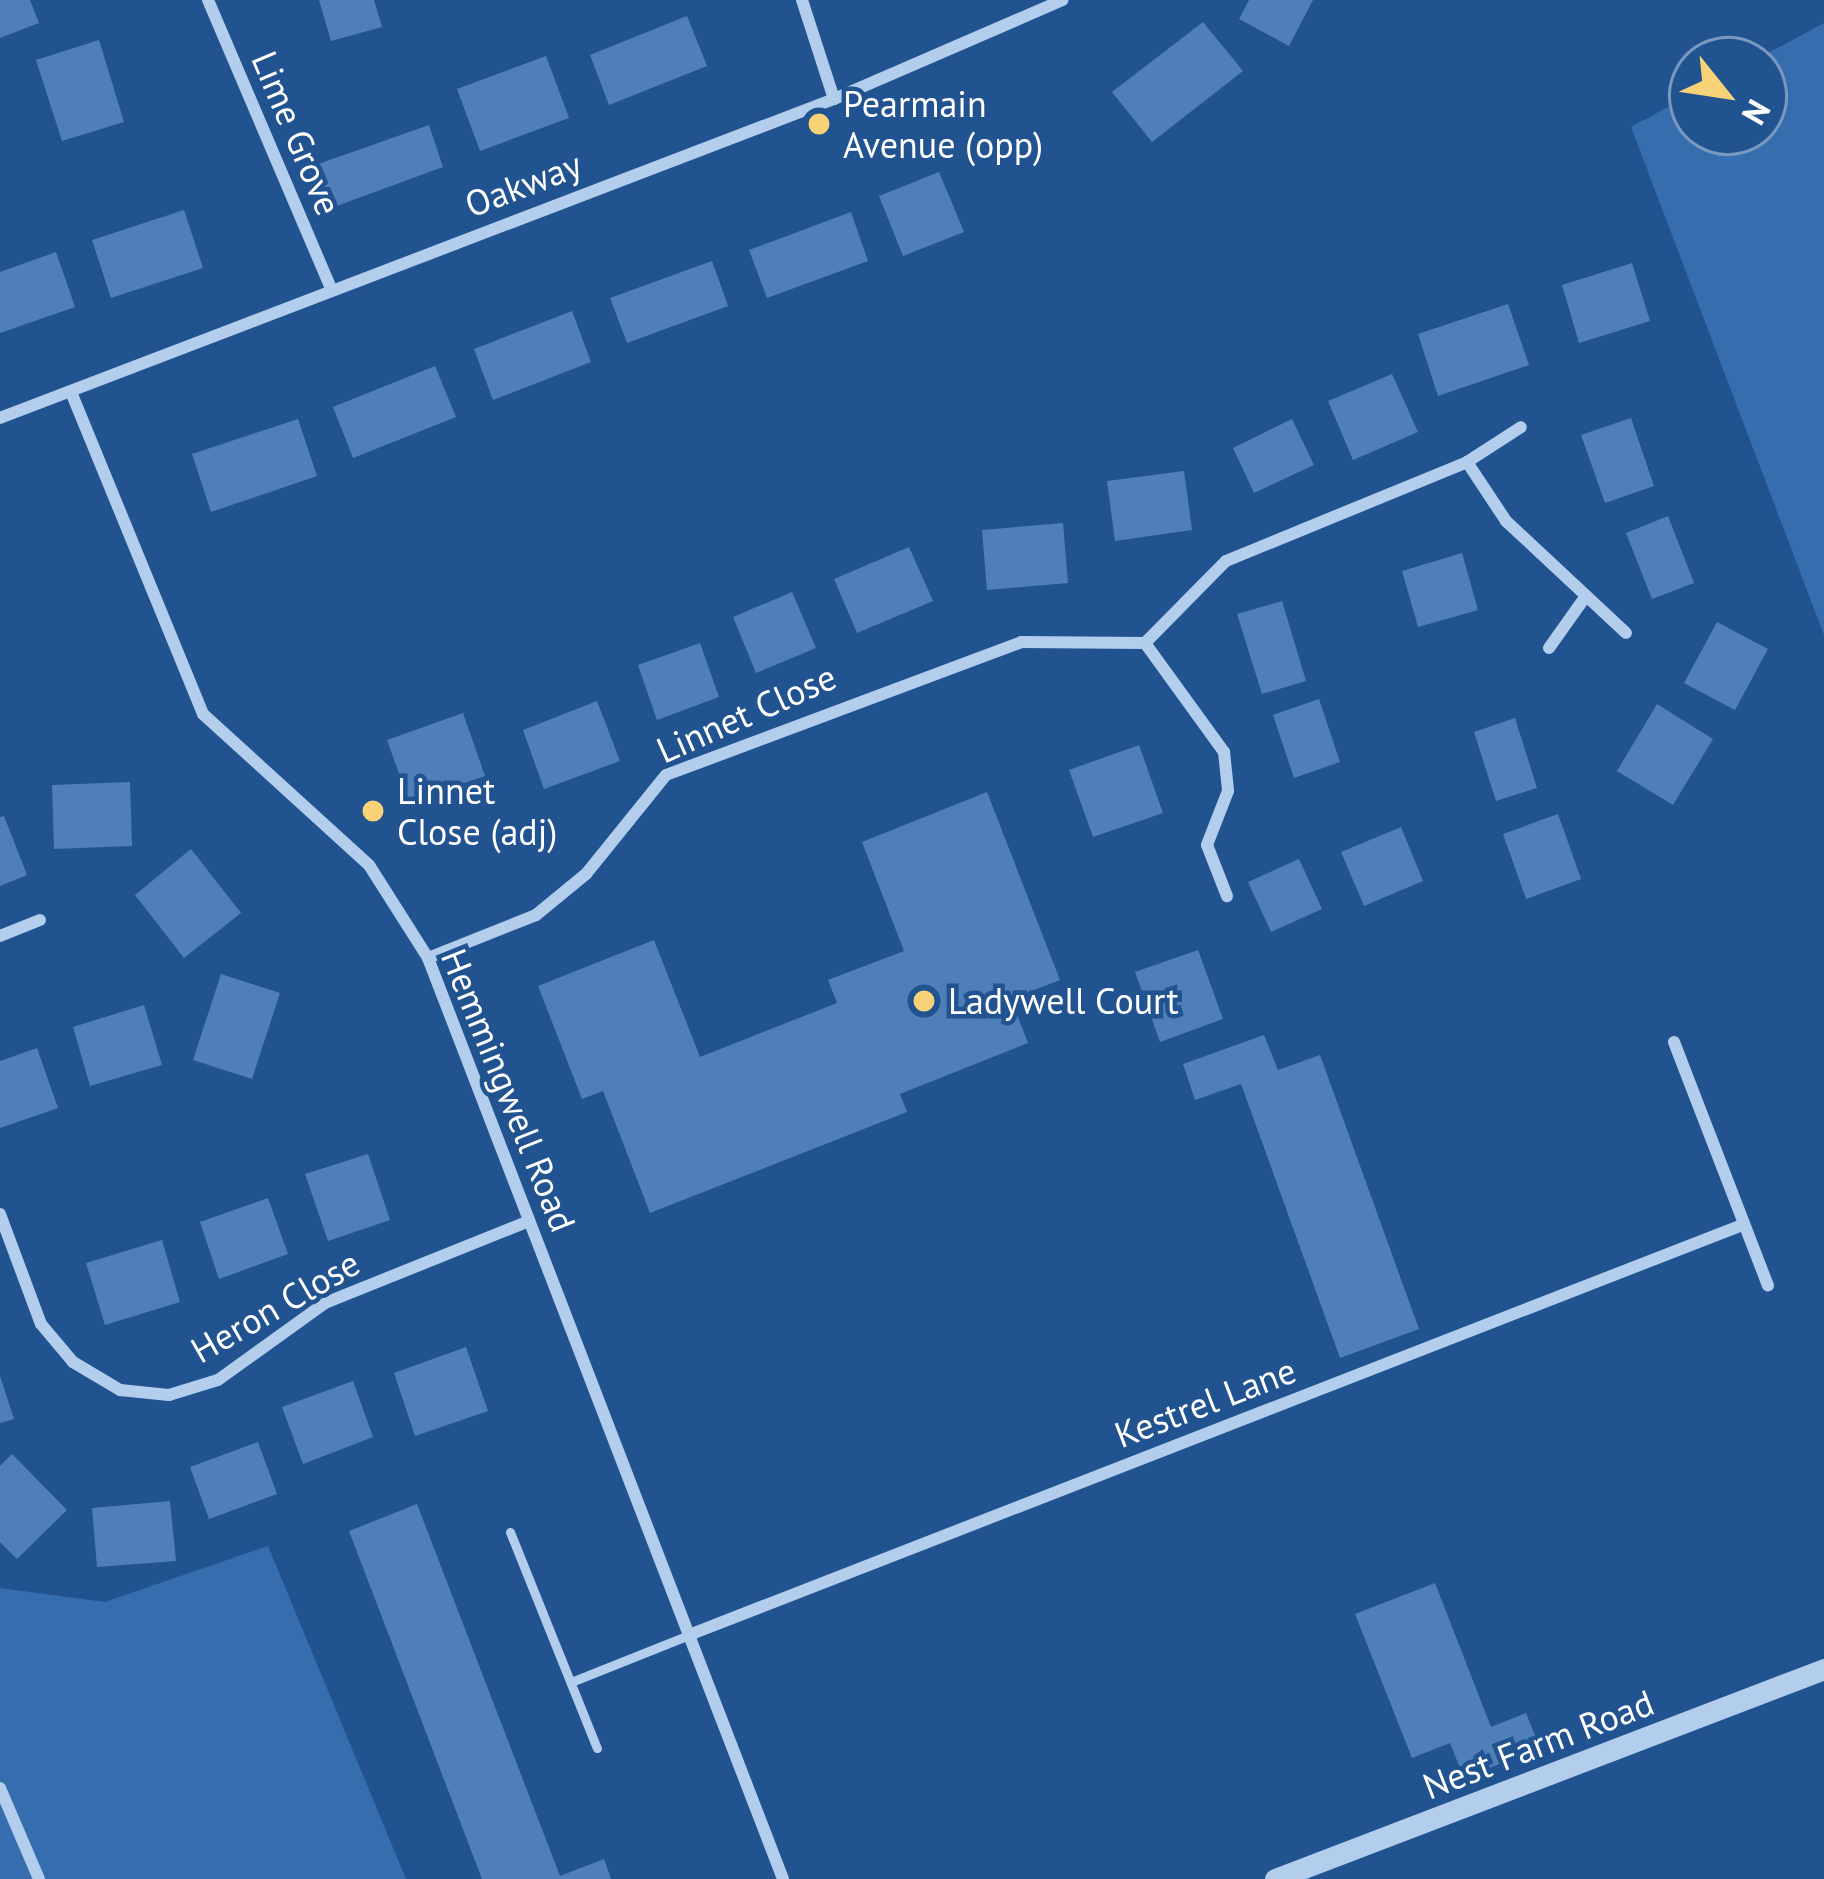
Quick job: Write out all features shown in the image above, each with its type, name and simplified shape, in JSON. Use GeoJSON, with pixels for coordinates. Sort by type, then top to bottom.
{"type":"FeatureCollection","features":[{"type":"Feature","properties":{"kind":"street","name":"Lime Grove"},"geometry":{"type":"LineString","coordinates":[[208,0],[331,289]]}},
{"type":"Feature","properties":{"kind":"street"},"geometry":{"type":"LineString","coordinates":[[802,0],[835,99]]}},
{"type":"Feature","properties":{"kind":"street","name":"Oakway"},"geometry":{"type":"LineString","coordinates":[[0,418],[835,99],[1064,0]]}},
{"type":"Feature","properties":{"kind":"street","name":"Hemmingwell Road"},"geometry":{"type":"LineString","coordinates":[[71,392],[203,714],[369,865],[428,958],[783,1879]]}},
{"type":"Feature","properties":{"kind":"street"},"geometry":{"type":"LineString","coordinates":[[1227,896],[1207,845],[1228,791],[1224,752],[1145,644],[1226,561],[1467,462],[1521,427]]}},
{"type":"Feature","properties":{"kind":"street"},"geometry":{"type":"LineString","coordinates":[[1467,462],[1506,521],[1626,633]]}},
{"type":"Feature","properties":{"kind":"street"},"geometry":{"type":"LineString","coordinates":[[1549,648],[1586,596]]}},
{"type":"Feature","properties":{"kind":"street","name":"Linnet Close"},"geometry":{"type":"LineString","coordinates":[[428,958],[536,915],[586,874],[666,775],[1021,642],[1145,644]]}},
{"type":"Feature","properties":{"kind":"street"},"geometry":{"type":"LineString","coordinates":[[0,936],[40,920]]}},
{"type":"Feature","properties":{"kind":"street"},"geometry":{"type":"LineString","coordinates":[[1674,1042],[1768,1285]]}},
{"type":"Feature","properties":{"kind":"street","name":"Heron Close"},"geometry":{"type":"LineString","coordinates":[[0,1214],[41,1324],[73,1362],[120,1390],[169,1395],[218,1380],[325,1303],[529,1221]]}},
{"type":"Feature","properties":{"kind":"street","name":"Kestrel Lane"},"geometry":{"type":"LineString","coordinates":[[689,1635],[1742,1225]]}},
{"type":"Feature","properties":{"kind":"street","name":"Nest Farm Road"},"geometry":{"type":"LineString","coordinates":[[1275,1879],[1824,1669]]}},
{"type":"Feature","properties":{"kind":"street"},"geometry":{"type":"LineString","coordinates":[[0,1788],[39,1879]]}},
{"type":"Feature","properties":{"kind":"lane"},"geometry":{"type":"LineString","coordinates":[[510,1532],[597,1748]]}},
{"type":"Feature","properties":{"kind":"lane"},"geometry":{"type":"LineString","coordinates":[[571,1682],[689,1635]]}},
{"type":"Feature","properties":{"kind":"shaded area"},"geometry":{"type":"Polygon","coordinates":[[[1824,23],[1824,635],[1631,127],[1668,107],[1668,156],[1788,156],[1788,42],[1824,23]]]}},
{"type":"Feature","properties":{"kind":"shaded area"},"geometry":{"type":"Polygon","coordinates":[[[268,1546],[406,1879],[0,1879],[0,1588],[105,1602],[268,1546]]]}},
{"type":"Feature","properties":{"kind":"building"},"geometry":{"type":"Polygon","coordinates":[[[0,0],[30,0],[39,23],[0,38],[0,0]]]}},
{"type":"Feature","properties":{"kind":"building"},"geometry":{"type":"Polygon","coordinates":[[[319,0],[374,0],[382,27],[331,41],[319,0]]]}},
{"type":"Feature","properties":{"kind":"building"},"geometry":{"type":"Polygon","coordinates":[[[1249,0],[1313,0],[1289,46],[1239,19],[1249,0]]]}},
{"type":"Feature","properties":{"kind":"building"},"geometry":{"type":"Polygon","coordinates":[[[687,16],[707,66],[609,105],[590,55],[687,16]]]}},
{"type":"Feature","properties":{"kind":"building"},"geometry":{"type":"Polygon","coordinates":[[[1203,22],[1243,71],[1152,142],[1112,92],[1203,22]]]}},
{"type":"Feature","properties":{"kind":"building"},"geometry":{"type":"Polygon","coordinates":[[[99,40],[124,122],[62,141],[36,60],[99,40]]]}},
{"type":"Feature","properties":{"kind":"building"},"geometry":{"type":"Polygon","coordinates":[[[546,56],[569,118],[480,151],[457,89],[546,56]]]}},
{"type":"Feature","properties":{"kind":"building"},"geometry":{"type":"Polygon","coordinates":[[[429,125],[443,167],[323,211],[307,168],[429,125]]]}},
{"type":"Feature","properties":{"kind":"building"},"geometry":{"type":"Polygon","coordinates":[[[939,172],[964,232],[903,256],[879,196],[939,172]]]}},
{"type":"Feature","properties":{"kind":"building"},"geometry":{"type":"Polygon","coordinates":[[[184,210],[203,268],[111,298],[92,240],[184,210]]]}},
{"type":"Feature","properties":{"kind":"building"},"geometry":{"type":"Polygon","coordinates":[[[851,212],[868,261],[767,298],[749,250],[851,212]]]}},
{"type":"Feature","properties":{"kind":"building"},"geometry":{"type":"Polygon","coordinates":[[[56,252],[75,307],[0,333],[0,272],[56,252]]]}},
{"type":"Feature","properties":{"kind":"building"},"geometry":{"type":"Polygon","coordinates":[[[712,261],[728,306],[627,343],[610,298],[712,261]]]}},
{"type":"Feature","properties":{"kind":"building"},"geometry":{"type":"Polygon","coordinates":[[[1632,263],[1650,321],[1579,343],[1562,285],[1632,263]]]}},
{"type":"Feature","properties":{"kind":"building"},"geometry":{"type":"Polygon","coordinates":[[[1508,304],[1529,365],[1438,396],[1418,334],[1508,304]]]}},
{"type":"Feature","properties":{"kind":"building"},"geometry":{"type":"Polygon","coordinates":[[[572,311],[591,362],[493,400],[474,349],[572,311]]]}},
{"type":"Feature","properties":{"kind":"building"},"geometry":{"type":"Polygon","coordinates":[[[435,366],[456,417],[353,458],[333,407],[435,366]]]}},
{"type":"Feature","properties":{"kind":"building"},"geometry":{"type":"Polygon","coordinates":[[[1392,374],[1418,432],[1353,460],[1328,401],[1392,374]]]}},
{"type":"Feature","properties":{"kind":"building"},"geometry":{"type":"Polygon","coordinates":[[[1631,418],[1654,486],[1605,503],[1581,435],[1631,418]]]}},
{"type":"Feature","properties":{"kind":"building"},"geometry":{"type":"Polygon","coordinates":[[[298,419],[317,476],[211,512],[192,454],[298,419]]]}},
{"type":"Feature","properties":{"kind":"building"},"geometry":{"type":"Polygon","coordinates":[[[1292,419],[1314,465],[1254,493],[1233,448],[1292,419]]]}},
{"type":"Feature","properties":{"kind":"building"},"geometry":{"type":"Polygon","coordinates":[[[1184,471],[1192,530],[1115,541],[1107,481],[1184,471]]]}},
{"type":"Feature","properties":{"kind":"building"},"geometry":{"type":"Polygon","coordinates":[[[1668,516],[1694,583],[1652,599],[1626,533],[1668,516]]]}},
{"type":"Feature","properties":{"kind":"building"},"geometry":{"type":"Polygon","coordinates":[[[1063,523],[1068,583],[987,590],[982,530],[1063,523]]]}},
{"type":"Feature","properties":{"kind":"building"},"geometry":{"type":"Polygon","coordinates":[[[909,547],[933,601],[857,633],[834,579],[909,547]]]}},
{"type":"Feature","properties":{"kind":"building"},"geometry":{"type":"Polygon","coordinates":[[[1462,553],[1478,610],[1418,627],[1402,571],[1462,553]]]}},
{"type":"Feature","properties":{"kind":"building"},"geometry":{"type":"Polygon","coordinates":[[[792,592],[816,648],[756,673],[733,617],[792,592]]]}},
{"type":"Feature","properties":{"kind":"building"},"geometry":{"type":"Polygon","coordinates":[[[1282,601],[1306,681],[1262,694],[1237,614],[1282,601]]]}},
{"type":"Feature","properties":{"kind":"building"},"geometry":{"type":"Polygon","coordinates":[[[1717,622],[1768,649],[1735,710],[1684,683],[1717,622]]]}},
{"type":"Feature","properties":{"kind":"building"},"geometry":{"type":"Polygon","coordinates":[[[700,643],[719,697],[657,720],[638,665],[700,643]]]}},
{"type":"Feature","properties":{"kind":"building"},"geometry":{"type":"Polygon","coordinates":[[[1319,699],[1340,762],[1294,778],[1273,715],[1319,699]]]}},
{"type":"Feature","properties":{"kind":"building"},"geometry":{"type":"Polygon","coordinates":[[[597,701],[620,761],[544,789],[523,730],[597,701]]]}},
{"type":"Feature","properties":{"kind":"building"},"geometry":{"type":"Polygon","coordinates":[[[1657,704],[1713,739],[1673,805],[1617,771],[1657,704]]]}},
{"type":"Feature","properties":{"kind":"building"},"geometry":{"type":"Polygon","coordinates":[[[463,713],[485,776],[409,802],[387,740],[463,713]]]}},
{"type":"Feature","properties":{"kind":"building"},"geometry":{"type":"Polygon","coordinates":[[[1515,718],[1537,788],[1496,801],[1474,732],[1515,718]]]}},
{"type":"Feature","properties":{"kind":"building"},"geometry":{"type":"Polygon","coordinates":[[[1139,745],[1163,813],[1093,837],[1069,770],[1139,745]]]}},
{"type":"Feature","properties":{"kind":"building"},"geometry":{"type":"Polygon","coordinates":[[[130,782],[132,846],[54,849],[52,785],[130,782]]]}},
{"type":"Feature","properties":{"kind":"building","name":"Ladywell Court"},"geometry":{"type":"Polygon","coordinates":[[[987,792],[1060,980],[1011,999],[1028,1043],[900,1094],[907,1112],[650,1213],[603,1091],[582,1099],[538,986],[654,940],[700,1057],[837,1003],[828,980],[904,951],[862,842],[987,792]]]}},
{"type":"Feature","properties":{"kind":"building"},"geometry":{"type":"Polygon","coordinates":[[[1558,814],[1581,879],[1526,899],[1503,834],[1558,814]]]}},
{"type":"Feature","properties":{"kind":"building"},"geometry":{"type":"Polygon","coordinates":[[[4,816],[27,875],[0,886],[0,817],[4,816]]]}},
{"type":"Feature","properties":{"kind":"building"},"geometry":{"type":"Polygon","coordinates":[[[1401,827],[1423,881],[1364,906],[1341,852],[1401,827]]]}},
{"type":"Feature","properties":{"kind":"building"},"geometry":{"type":"Polygon","coordinates":[[[191,849],[241,913],[184,958],[135,895],[191,849]]]}},
{"type":"Feature","properties":{"kind":"building"},"geometry":{"type":"Polygon","coordinates":[[[1299,859],[1322,909],[1271,932],[1248,882],[1299,859]]]}},
{"type":"Feature","properties":{"kind":"building"},"geometry":{"type":"Polygon","coordinates":[[[1198,950],[1223,1019],[1160,1042],[1135,972],[1198,950]]]}},
{"type":"Feature","properties":{"kind":"building"},"geometry":{"type":"Polygon","coordinates":[[[221,974],[280,993],[252,1079],[193,1060],[221,974]]]}},
{"type":"Feature","properties":{"kind":"building"},"geometry":{"type":"Polygon","coordinates":[[[144,1005],[162,1065],[90,1086],[73,1027],[144,1005]]]}},
{"type":"Feature","properties":{"kind":"building"},"geometry":{"type":"Polygon","coordinates":[[[1264,1035],[1278,1070],[1320,1055],[1419,1329],[1340,1358],[1241,1084],[1195,1100],[1183,1064],[1264,1035]]]}},
{"type":"Feature","properties":{"kind":"building"},"geometry":{"type":"Polygon","coordinates":[[[37,1048],[58,1108],[0,1128],[0,1061],[37,1048]]]}},
{"type":"Feature","properties":{"kind":"building"},"geometry":{"type":"Polygon","coordinates":[[[368,1154],[390,1220],[328,1241],[305,1174],[368,1154]]]}},
{"type":"Feature","properties":{"kind":"building"},"geometry":{"type":"Polygon","coordinates":[[[268,1198],[288,1254],[219,1279],[200,1222],[268,1198]]]}},
{"type":"Feature","properties":{"kind":"building"},"geometry":{"type":"Polygon","coordinates":[[[162,1240],[180,1302],[105,1325],[86,1263],[162,1240]]]}},
{"type":"Feature","properties":{"kind":"building"},"geometry":{"type":"Polygon","coordinates":[[[466,1347],[488,1411],[415,1436],[394,1373],[466,1347]]]}},
{"type":"Feature","properties":{"kind":"building"},"geometry":{"type":"Polygon","coordinates":[[[0,1376],[14,1419],[0,1423],[0,1376]]]}},
{"type":"Feature","properties":{"kind":"building"},"geometry":{"type":"Polygon","coordinates":[[[353,1381],[373,1437],[303,1464],[282,1407],[353,1381]]]}},
{"type":"Feature","properties":{"kind":"building"},"geometry":{"type":"Polygon","coordinates":[[[258,1442],[277,1494],[209,1519],[190,1467],[258,1442]]]}},
{"type":"Feature","properties":{"kind":"building"},"geometry":{"type":"Polygon","coordinates":[[[12,1454],[67,1510],[17,1559],[0,1542],[0,1466],[12,1454]]]}},
{"type":"Feature","properties":{"kind":"building"},"geometry":{"type":"Polygon","coordinates":[[[170,1501],[176,1561],[97,1567],[92,1508],[170,1501]]]}},
{"type":"Feature","properties":{"kind":"building"},"geometry":{"type":"Polygon","coordinates":[[[417,1504],[560,1876],[604,1859],[611,1879],[482,1879],[349,1531],[417,1504]]]}},
{"type":"Feature","properties":{"kind":"building"},"geometry":{"type":"Polygon","coordinates":[[[1435,1583],[1491,1727],[1526,1713],[1540,1748],[1464,1778],[1450,1743],[1412,1758],[1355,1614],[1435,1583]]]}},
{"type":"Feature","properties":{"kind":"place","name":"Pearmain Avenue (opp)"},"geometry":{"type":"Point","coordinates":[819,124]}},
{"type":"Feature","properties":{"kind":"place","name":"Linnet Close (adj)"},"geometry":{"type":"Point","coordinates":[373,811]}},
{"type":"Feature","properties":{"kind":"place","name":"Ladywell Court"},"geometry":{"type":"Point","coordinates":[924,1001]}}]}
